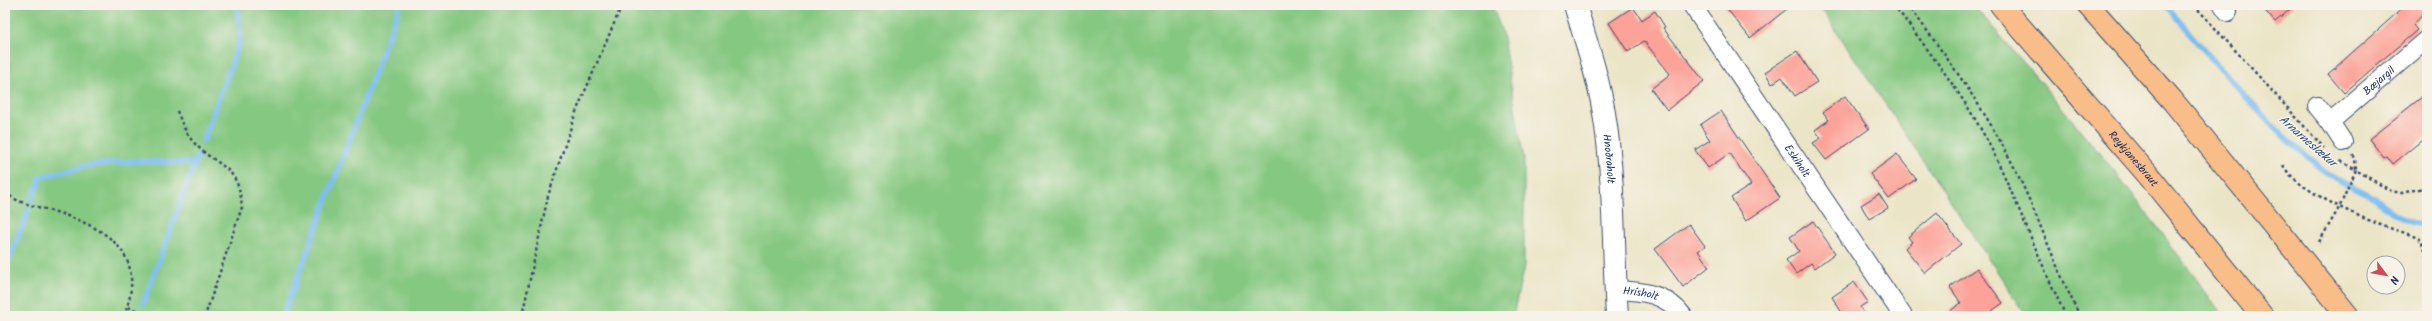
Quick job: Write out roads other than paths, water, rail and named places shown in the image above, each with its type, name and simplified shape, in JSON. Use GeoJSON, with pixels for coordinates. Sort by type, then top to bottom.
{"type":"FeatureCollection","features":[{"type":"Feature","properties":{"kind":"highway","name":"Reykjanesbraut"},"geometry":{"type":"LineString","coordinates":[[2001,5],[2150,176],[2262,316]]}},
{"type":"Feature","properties":{"kind":"highway"},"geometry":{"type":"LineString","coordinates":[[2088,5],[2177,106],[2348,316]]}},
{"type":"Feature","properties":{"kind":"street","name":"Hnoðraholt"},"geometry":{"type":"LineString","coordinates":[[1575,5],[1604,113],[1610,170],[1617,316]]}},
{"type":"Feature","properties":{"kind":"street","name":"Eskiholt"},"geometry":{"type":"LineString","coordinates":[[1692,5],[1903,316]]}},
{"type":"Feature","properties":{"kind":"street","name":"Bæjargil"},"geometry":{"type":"LineString","coordinates":[[2330,122],[2427,39]]}},
{"type":"Feature","properties":{"kind":"street"},"geometry":{"type":"LineString","coordinates":[[2317,106],[2343,142]]}},
{"type":"Feature","properties":{"kind":"street","name":"Hrísholt"},"geometry":{"type":"LineString","coordinates":[[1616,290],[1638,290],[1655,294],[1669,301],[1683,316]]}},
{"type":"Feature","properties":{"kind":"waterway"},"geometry":{"type":"LineString","coordinates":[[203,141],[239,44],[240,33],[237,5]]}},
{"type":"Feature","properties":{"kind":"waterway"},"geometry":{"type":"LineString","coordinates":[[283,316],[400,5]]}},
{"type":"Feature","properties":{"kind":"waterway","name":"Arnarneslækur"},"geometry":{"type":"LineString","coordinates":[[2165,5],[2244,96],[2309,159],[2333,177],[2366,194],[2405,220],[2412,223],[2427,224]]}},
{"type":"Feature","properties":{"kind":"waterway"},"geometry":{"type":"LineString","coordinates":[[143,304],[198,155]]}},
{"type":"Feature","properties":{"kind":"waterway"},"geometry":{"type":"LineString","coordinates":[[32,200],[41,177],[85,166],[136,161],[195,163]]}},
{"type":"Feature","properties":{"kind":"waterway"},"geometry":{"type":"LineString","coordinates":[[5,270],[29,209]]}}]}
